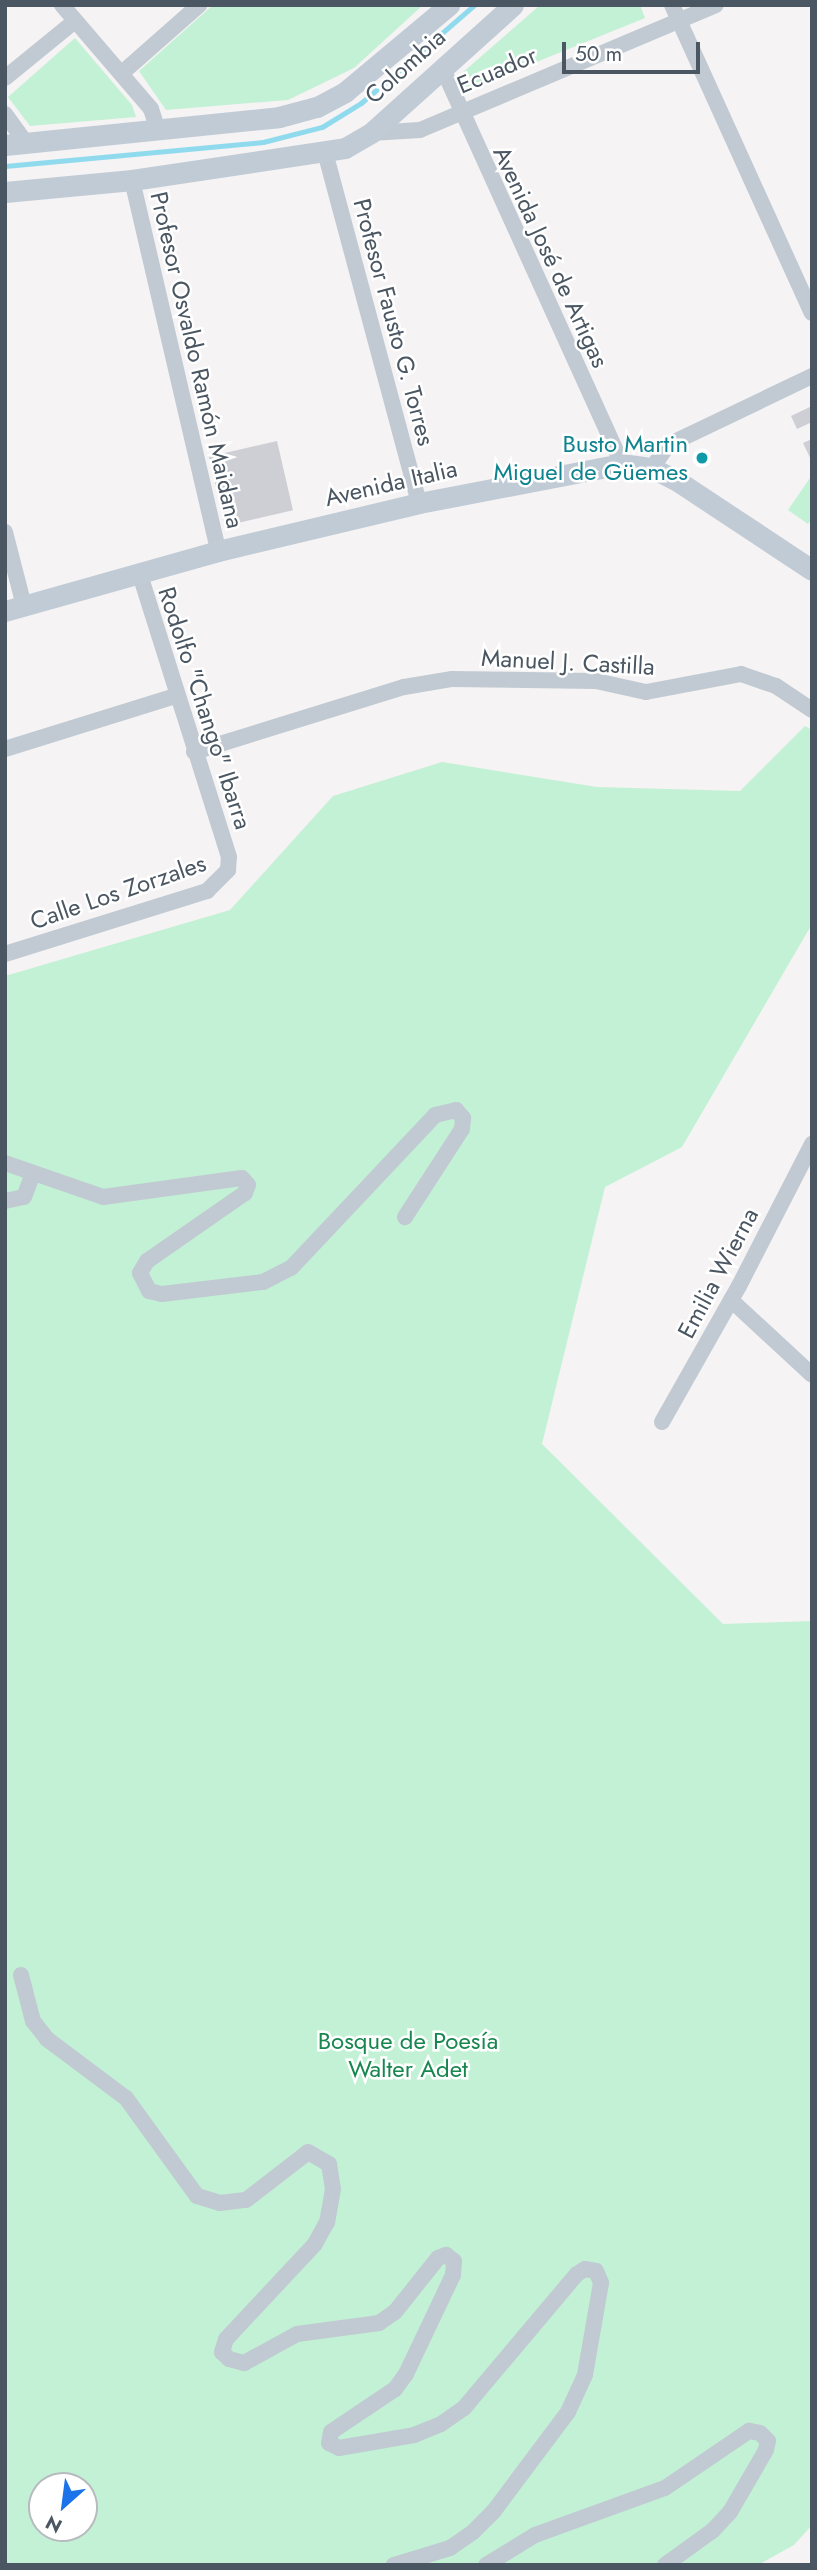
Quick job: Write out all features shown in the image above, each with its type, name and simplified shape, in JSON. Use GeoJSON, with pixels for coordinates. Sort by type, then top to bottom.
{"type":"FeatureCollection","features":[{"type":"Feature","properties":{"kind":"main road"},"geometry":{"type":"LineString","coordinates":[[16,144],[279,117],[317,107],[345,92],[449,5]]}},
{"type":"Feature","properties":{"kind":"main road","name":"Colombia"},"geometry":{"type":"LineString","coordinates":[[325,152],[345,148],[371,133],[513,5]]}},
{"type":"Feature","properties":{"kind":"main road"},"geometry":{"type":"LineString","coordinates":[[5,192],[132,180],[325,152]]}},
{"type":"Feature","properties":{"kind":"main road","name":"Avenida Italia"},"geometry":{"type":"LineString","coordinates":[[14,609],[218,551],[419,503],[578,469],[622,464],[652,468]]}},
{"type":"Feature","properties":{"kind":"main road"},"geometry":{"type":"LineString","coordinates":[[652,468],[812,570]]}},
{"type":"Feature","properties":{"kind":"street"},"geometry":{"type":"LineString","coordinates":[[62,5],[151,109],[157,128]]}},
{"type":"Feature","properties":{"kind":"street"},"geometry":{"type":"LineString","coordinates":[[122,73],[199,5]]}},
{"type":"Feature","properties":{"kind":"street"},"geometry":{"type":"LineString","coordinates":[[672,5],[812,313]]}},
{"type":"Feature","properties":{"kind":"street","name":"Ecuador"},"geometry":{"type":"LineString","coordinates":[[371,133],[405,134],[460,114],[716,5]]}},
{"type":"Feature","properties":{"kind":"street"},"geometry":{"type":"LineString","coordinates":[[5,78],[75,21]]}},
{"type":"Feature","properties":{"kind":"street","name":"Avenida José de Artigas"},"geometry":{"type":"LineString","coordinates":[[442,68],[460,114],[622,464]]}},
{"type":"Feature","properties":{"kind":"street"},"geometry":{"type":"LineString","coordinates":[[5,114],[16,144]]}},
{"type":"Feature","properties":{"kind":"street","name":"Profesor Fausto G. Torres"},"geometry":{"type":"LineString","coordinates":[[325,152],[419,503]]}},
{"type":"Feature","properties":{"kind":"street","name":"Profesor Osvaldo Ramón Maidana"},"geometry":{"type":"LineString","coordinates":[[132,180],[218,551]]}},
{"type":"Feature","properties":{"kind":"street"},"geometry":{"type":"LineString","coordinates":[[652,468],[668,445],[812,376]]}},
{"type":"Feature","properties":{"kind":"street"},"geometry":{"type":"LineString","coordinates":[[5,532],[14,609]]}},
{"type":"Feature","properties":{"kind":"street","name":"Rodolfo \"Chango\" Ibarra"},"geometry":{"type":"LineString","coordinates":[[139,572],[175,696],[229,857]]}},
{"type":"Feature","properties":{"kind":"street","name":"Manuel J. Castilla"},"geometry":{"type":"LineString","coordinates":[[194,752],[404,687],[452,680],[596,681],[646,692],[741,674],[776,686],[812,710]]}},
{"type":"Feature","properties":{"kind":"street"},"geometry":{"type":"LineString","coordinates":[[5,749],[175,696]]}},
{"type":"Feature","properties":{"kind":"street","name":"Calle Los Zorzales"},"geometry":{"type":"LineString","coordinates":[[5,954],[207,891],[224,879],[229,857]]}},
{"type":"Feature","properties":{"kind":"street"},"geometry":{"type":"LineString","coordinates":[[5,1163],[32,1176],[103,1197],[242,1178],[248,1185],[245,1193],[147,1261],[140,1273],[149,1290],[162,1294],[263,1282],[291,1268],[435,1115],[456,1110],[463,1118],[462,1129],[405,1217]]}},
{"type":"Feature","properties":{"kind":"street","name":"Emilia Wierna"},"geometry":{"type":"LineString","coordinates":[[662,1422],[731,1300],[812,1144]]}},
{"type":"Feature","properties":{"kind":"street"},"geometry":{"type":"LineString","coordinates":[[5,1201],[24,1197],[32,1176]]}},
{"type":"Feature","properties":{"kind":"street"},"geometry":{"type":"LineString","coordinates":[[731,1300],[812,1375]]}},
{"type":"Feature","properties":{"kind":"street"},"geometry":{"type":"LineString","coordinates":[[21,1975],[33,2021],[47,2039],[126,2098],[197,2196],[220,2203],[246,2200],[309,2152],[329,2164],[333,2189],[327,2222],[316,2244],[226,2339],[222,2351],[229,2359],[244,2363],[297,2334],[379,2323],[395,2312],[438,2259],[446,2255],[454,2262],[453,2275],[406,2374],[395,2389],[331,2432],[330,2443],[339,2448],[355,2449],[414,2435],[441,2424],[464,2408],[577,2274],[585,2269],[596,2272],[601,2283],[585,2375],[568,2412],[494,2511],[473,2532],[450,2548],[394,2565]]}},
{"type":"Feature","properties":{"kind":"street"},"geometry":{"type":"LineString","coordinates":[[486,2565],[535,2535],[665,2488],[749,2431],[760,2433],[768,2441],[766,2450],[730,2511],[712,2530],[665,2565]]}},
{"type":"Feature","properties":{"kind":"green space"},"geometry":{"type":"Polygon","coordinates":[[[213,5],[423,5],[354,68],[288,100],[166,110],[139,71],[213,5]]]}},
{"type":"Feature","properties":{"kind":"green space"},"geometry":{"type":"Polygon","coordinates":[[[540,5],[640,5],[645,18],[467,90],[461,74],[540,5]]]}},
{"type":"Feature","properties":{"kind":"green space"},"geometry":{"type":"Polygon","coordinates":[[[75,38],[132,105],[136,117],[30,126],[8,97],[75,38]]]}},
{"type":"Feature","properties":{"kind":"green space"},"geometry":{"type":"Polygon","coordinates":[[[812,475],[812,518],[808,524],[788,510],[812,475]]]}},
{"type":"Feature","properties":{"kind":"green space","name":"Bosque de Poesía Walter Adet"},"geometry":{"type":"Polygon","coordinates":[[[805,726],[812,730],[812,924],[682,1147],[605,1187],[542,1444],[723,1624],[812,1621],[812,2525],[794,2545],[758,2565],[5,2565],[5,976],[230,910],[333,796],[442,762],[597,787],[740,791],[805,726]]]}},
{"type":"Feature","properties":{"kind":"building"},"geometry":{"type":"Polygon","coordinates":[[[812,406],[812,422],[797,429],[791,416],[812,406]]]}},
{"type":"Feature","properties":{"kind":"building"},"geometry":{"type":"Polygon","coordinates":[[[812,439],[812,462],[803,443],[812,439]]]}},
{"type":"Feature","properties":{"kind":"building"},"geometry":{"type":"Polygon","coordinates":[[[277,441],[293,510],[225,526],[209,457],[277,441]]]}},
{"type":"Feature","properties":{"kind":"waterway"},"geometry":{"type":"LineString","coordinates":[[5,166],[263,142],[322,127],[361,103],[474,5]]}},
{"type":"Feature","properties":{"kind":"place","name":"Busto Martin Miguel de Güemes"},"geometry":{"type":"Point","coordinates":[702,458]}}]}
